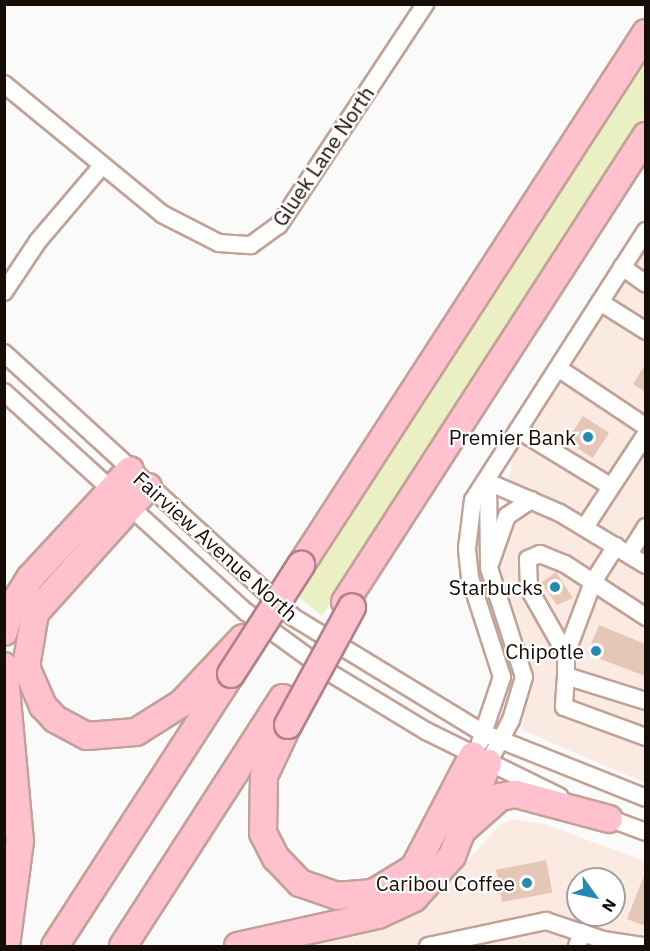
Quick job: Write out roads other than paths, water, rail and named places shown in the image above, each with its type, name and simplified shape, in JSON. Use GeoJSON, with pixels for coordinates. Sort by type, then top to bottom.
{"type":"FeatureCollection","features":[{"type":"Feature","properties":{"kind":"highway"},"geometry":{"type":"LineString","coordinates":[[55,946],[225,668],[263,624],[645,33]]}},
{"type":"Feature","properties":{"kind":"highway"},"geometry":{"type":"LineString","coordinates":[[123,946],[283,698],[348,604],[404,510],[645,136]]}},
{"type":"Feature","properties":{"kind":"highway"},"geometry":{"type":"LineString","coordinates":[[131,487],[35,613],[25,656],[37,695],[55,719],[71,729],[87,736],[121,736],[165,717],[225,668]]}},
{"type":"Feature","properties":{"kind":"highway"},"geometry":{"type":"LineString","coordinates":[[4,632],[24,587],[131,487]]}},
{"type":"Feature","properties":{"kind":"highway"},"geometry":{"type":"LineString","coordinates":[[348,604],[264,776],[263,833],[276,858],[300,883],[337,896],[373,893],[414,868],[482,750]]}},
{"type":"Feature","properties":{"kind":"highway"},"geometry":{"type":"LineString","coordinates":[[4,666],[20,841],[6,946]]}},
{"type":"Feature","properties":{"kind":"highway"},"geometry":{"type":"LineString","coordinates":[[238,946],[399,907],[442,873],[465,828],[482,750]]}},
{"type":"Feature","properties":{"kind":"highway"},"geometry":{"type":"LineString","coordinates":[[465,828],[500,797],[516,794],[609,819]]}},
{"type":"Feature","properties":{"kind":"street","name":"Gluek Lane North"},"geometry":{"type":"LineString","coordinates":[[4,84],[101,167],[190,230],[228,246],[261,241],[279,225],[424,4]]}},
{"type":"Feature","properties":{"kind":"street"},"geometry":{"type":"LineString","coordinates":[[4,292],[38,241],[101,167]]}},
{"type":"Feature","properties":{"kind":"street"},"geometry":{"type":"LineString","coordinates":[[482,750],[501,689],[501,666],[479,610],[467,548],[473,500],[488,482],[518,430],[645,231]]}},
{"type":"Feature","properties":{"kind":"street"},"geometry":{"type":"LineString","coordinates":[[622,267],[645,284]]}},
{"type":"Feature","properties":{"kind":"street"},"geometry":{"type":"LineString","coordinates":[[600,302],[645,331]]}},
{"type":"Feature","properties":{"kind":"street","name":"Fairview Avenue North"},"geometry":{"type":"LineString","coordinates":[[4,353],[253,617],[351,687],[482,750],[609,819],[645,832]]}},
{"type":"Feature","properties":{"kind":"street"},"geometry":{"type":"LineString","coordinates":[[558,368],[645,427]]}},
{"type":"Feature","properties":{"kind":"street","name":"Fairview Avenue North"},"geometry":{"type":"LineString","coordinates":[[4,392],[131,487],[293,617],[482,750]]}},
{"type":"Feature","properties":{"kind":"street"},"geometry":{"type":"LineString","coordinates":[[518,430],[610,486]]}},
{"type":"Feature","properties":{"kind":"street"},"geometry":{"type":"LineString","coordinates":[[585,527],[645,434]]}},
{"type":"Feature","properties":{"kind":"street"},"geometry":{"type":"LineString","coordinates":[[488,482],[585,527],[645,565]]}},
{"type":"Feature","properties":{"kind":"street"},"geometry":{"type":"LineString","coordinates":[[482,750],[500,740],[520,698],[524,676],[489,568],[488,482]]}},
{"type":"Feature","properties":{"kind":"street"},"geometry":{"type":"LineString","coordinates":[[489,568],[507,516],[531,500]]}},
{"type":"Feature","properties":{"kind":"street"},"geometry":{"type":"LineString","coordinates":[[645,527],[593,582],[566,654],[564,707],[645,737]]}},
{"type":"Feature","properties":{"kind":"street"},"geometry":{"type":"LineString","coordinates":[[566,654],[529,589],[528,559],[540,554],[593,582],[645,617]]}},
{"type":"Feature","properties":{"kind":"street"},"geometry":{"type":"LineString","coordinates":[[566,676],[645,701]]}},
{"type":"Feature","properties":{"kind":"street","name":"Fairview Avenue North"},"geometry":{"type":"LineString","coordinates":[[482,750],[500,740],[645,798]]}},
{"type":"Feature","properties":{"kind":"street"},"geometry":{"type":"LineString","coordinates":[[428,946],[539,921],[580,939],[643,946]]}},
{"type":"Feature","properties":{"kind":"place","name":"Premier Bank"},"geometry":{"type":"Point","coordinates":[588,437]}},
{"type":"Feature","properties":{"kind":"place","name":"Starbucks"},"geometry":{"type":"Point","coordinates":[555,587]}},
{"type":"Feature","properties":{"kind":"place","name":"Chipotle"},"geometry":{"type":"Point","coordinates":[596,651]}},
{"type":"Feature","properties":{"kind":"place","name":"Caribou Coffee"},"geometry":{"type":"Point","coordinates":[527,883]}}]}
